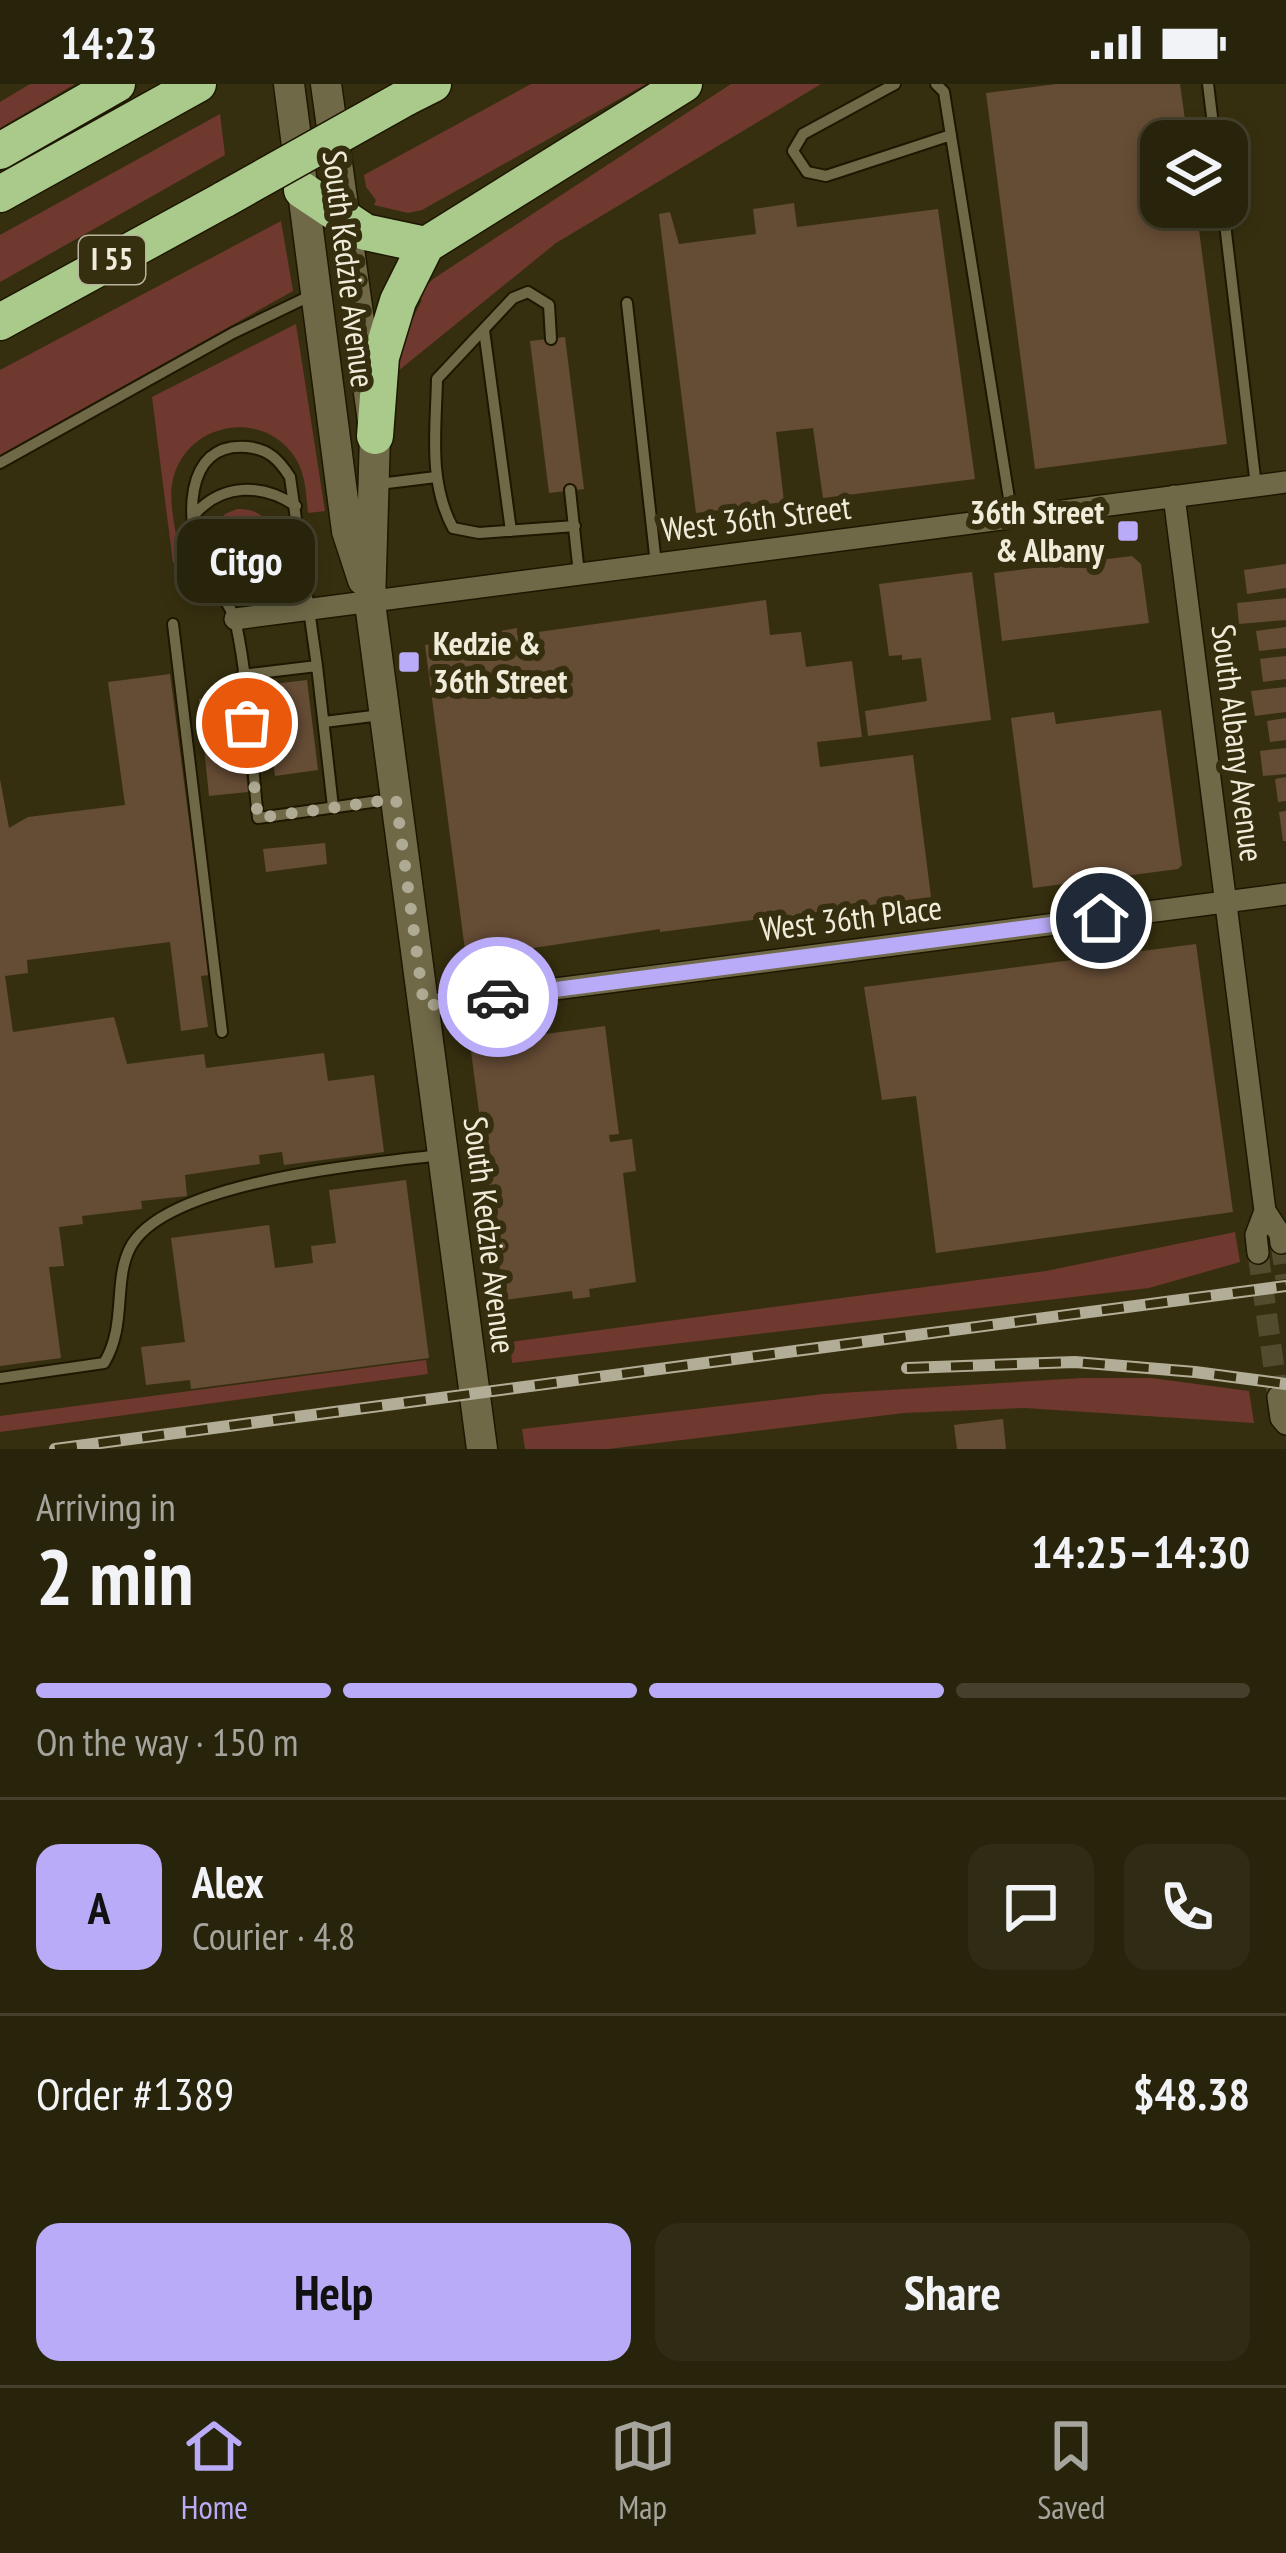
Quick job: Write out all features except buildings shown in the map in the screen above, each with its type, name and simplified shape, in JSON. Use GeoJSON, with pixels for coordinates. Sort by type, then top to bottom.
{"type":"FeatureCollection","features":[{"type":"Feature","properties":{"kind":"highway"},"geometry":{"type":"LineString","coordinates":[[0,151],[116,84]]}},
{"type":"Feature","properties":{"kind":"highway"},"geometry":{"type":"LineString","coordinates":[[0,194],[198,84]]}},
{"type":"Feature","properties":{"kind":"highway"},"geometry":{"type":"LineString","coordinates":[[375,436],[380,357],[398,301],[426,245],[684,84]]}},
{"type":"Feature","properties":{"kind":"highway","name":"I 55"},"geometry":{"type":"LineString","coordinates":[[0,322],[419,91]]}},
{"type":"Feature","properties":{"kind":"highway"},"geometry":{"type":"LineString","coordinates":[[302,190],[365,232],[426,245]]}},
{"type":"Feature","properties":{"kind":"main road","name":"South Kedzie Avenue"},"geometry":{"type":"LineString","coordinates":[[289,84],[347,531],[370,603]]}},
{"type":"Feature","properties":{"kind":"main road","name":"South Kedzie Avenue"},"geometry":{"type":"LineString","coordinates":[[326,84],[375,436],[370,603],[482,1449]]}},
{"type":"Feature","properties":{"kind":"street","name":"West 36th Street"},"geometry":{"type":"LineString","coordinates":[[236,619],[1286,482]]}},
{"type":"Feature","properties":{"kind":"street","name":"South Albany Avenue"},"geometry":{"type":"LineString","coordinates":[[1174,496],[1264,1211],[1256,1235],[1258,1252]]}},
{"type":"Feature","properties":{"kind":"street","name":"West 36th Place"},"geometry":{"type":"LineString","coordinates":[[424,1006],[1286,894]]}},
{"type":"Feature","properties":{"kind":"street","name":"South Albany Avenue"},"geometry":{"type":"LineString","coordinates":[[1264,1211],[1280,1234],[1281,1244]]}},
{"type":"Feature","properties":{"kind":"street"},"geometry":{"type":"LineString","coordinates":[[1278,1397],[1286,1424]]}},
{"type":"Feature","properties":{"kind":"lane"},"geometry":{"type":"LineString","coordinates":[[895,84],[803,134],[794,152],[807,172],[826,176],[951,135]]}},
{"type":"Feature","properties":{"kind":"lane"},"geometry":{"type":"LineString","coordinates":[[936,84],[944,92],[1012,517]]}},
{"type":"Feature","properties":{"kind":"lane"},"geometry":{"type":"LineString","coordinates":[[1208,84],[1212,120]]}},
{"type":"Feature","properties":{"kind":"lane"},"geometry":{"type":"LineString","coordinates":[[1225,228],[1256,485]]}},
{"type":"Feature","properties":{"kind":"lane"},"geometry":{"type":"LineString","coordinates":[[551,339],[549,305],[528,292],[513,298],[437,379],[436,478],[441,506],[453,528],[479,533],[575,526]]}},
{"type":"Feature","properties":{"kind":"lane"},"geometry":{"type":"LineString","coordinates":[[0,464],[233,332],[316,293]]}},
{"type":"Feature","properties":{"kind":"lane"},"geometry":{"type":"LineString","coordinates":[[627,303],[656,564]]}},
{"type":"Feature","properties":{"kind":"lane"},"geometry":{"type":"LineString","coordinates":[[484,330],[511,530]]}},
{"type":"Feature","properties":{"kind":"lane"},"geometry":{"type":"LineString","coordinates":[[333,807],[311,610],[290,477],[262,449],[232,446],[211,455],[193,480],[194,515],[202,562],[236,619],[258,818],[396,799]]}},
{"type":"Feature","properties":{"kind":"lane"},"geometry":{"type":"LineString","coordinates":[[374,484],[436,478]]}},
{"type":"Feature","properties":{"kind":"lane"},"geometry":{"type":"LineString","coordinates":[[194,515],[206,501],[232,490],[278,494],[296,506]]}},
{"type":"Feature","properties":{"kind":"lane"},"geometry":{"type":"LineString","coordinates":[[570,490],[580,574]]}},
{"type":"Feature","properties":{"kind":"lane"},"geometry":{"type":"LineString","coordinates":[[173,624],[222,1032]]}},
{"type":"Feature","properties":{"kind":"lane"},"geometry":{"type":"LineString","coordinates":[[242,675],[317,665]]}},
{"type":"Feature","properties":{"kind":"lane"},"geometry":{"type":"LineString","coordinates":[[324,722],[385,714]]}},
{"type":"Feature","properties":{"kind":"lane"},"geometry":{"type":"LineString","coordinates":[[0,1378],[104,1363],[115,1345],[128,1250],[149,1222],[216,1191],[443,1155]]}},
{"type":"Feature","properties":{"kind":"path"},"geometry":{"type":"LineString","coordinates":[[665,531],[697,526]]}},
{"type":"Feature","properties":{"kind":"shaded area"},"geometry":{"type":"Polygon","coordinates":[[[30,84],[75,84],[0,128],[0,102],[30,84]]]}},
{"type":"Feature","properties":{"kind":"shaded area"},"geometry":{"type":"Polygon","coordinates":[[[531,84],[646,84],[422,210],[408,213],[374,205],[364,175],[531,84]]]}},
{"type":"Feature","properties":{"kind":"shaded area"},"geometry":{"type":"Polygon","coordinates":[[[731,84],[821,84],[556,243],[398,371],[405,334],[422,300],[417,296],[433,279],[731,84]]]}},
{"type":"Feature","properties":{"kind":"shaded area"},"geometry":{"type":"Polygon","coordinates":[[[220,114],[225,155],[0,282],[0,235],[220,114]]]}},
{"type":"Feature","properties":{"kind":"shaded area"},"geometry":{"type":"Polygon","coordinates":[[[281,221],[293,291],[0,455],[0,370],[281,221]]]}},
{"type":"Feature","properties":{"kind":"shaded area"},"geometry":{"type":"Polygon","coordinates":[[[296,324],[325,511],[308,513],[296,459],[266,432],[228,428],[210,434],[181,459],[173,479],[172,510],[181,563],[173,563],[152,397],[296,324]]]}},
{"type":"Feature","properties":{"kind":"shaded area"},"geometry":{"type":"Polygon","coordinates":[[[250,510],[268,523],[281,581],[263,584],[238,545],[223,538],[217,527],[225,514],[250,510]]]}},
{"type":"Feature","properties":{"kind":"shaded area"},"geometry":{"type":"Polygon","coordinates":[[[1235,1232],[1240,1262],[1149,1288],[512,1363],[510,1342],[1046,1271],[1235,1232]]]}},
{"type":"Feature","properties":{"kind":"shaded area"},"geometry":{"type":"Polygon","coordinates":[[[426,1360],[428,1374],[0,1432],[0,1416],[426,1360]]]}},
{"type":"Feature","properties":{"kind":"shaded area"},"geometry":{"type":"Polygon","coordinates":[[[1151,1378],[1249,1391],[1254,1423],[1025,1408],[904,1413],[608,1449],[525,1449],[522,1429],[824,1394],[1151,1378]]]}},
{"type":"Feature","properties":{"kind":"tunnel"},"geometry":{"type":"LineString","coordinates":[[1281,1243],[1286,1279]]}},
{"type":"Feature","properties":{"kind":"tunnel"},"geometry":{"type":"LineString","coordinates":[[1258,1253],[1278,1397]]}},
{"type":"Feature","properties":{"kind":"railway"},"geometry":{"type":"LineString","coordinates":[[55,1449],[1286,1286]]}},
{"type":"Feature","properties":{"kind":"railway"},"geometry":{"type":"LineString","coordinates":[[907,1368],[1075,1362],[1286,1384]]}},
{"type":"Feature","properties":{"kind":"way so far"},"geometry":{"type":"LineString","coordinates":[[247,723],[258,818],[396,799],[424,1006],[498,997]]}},
{"type":"Feature","properties":{"kind":"place","name":"36th Street & Albany"},"geometry":{"type":"Point","coordinates":[1128,531]}},
{"type":"Feature","properties":{"kind":"place","name":"Kedzie & 36th Street"},"geometry":{"type":"Point","coordinates":[409,662]}},
{"type":"Feature","properties":{"kind":"place","name":"Citgo"},"geometry":{"type":"Point","coordinates":[247,723]}},
{"type":"Feature","properties":{"kind":"route"},"geometry":{"type":"LineString","coordinates":[[498,997],[1101,918]]}}]}
